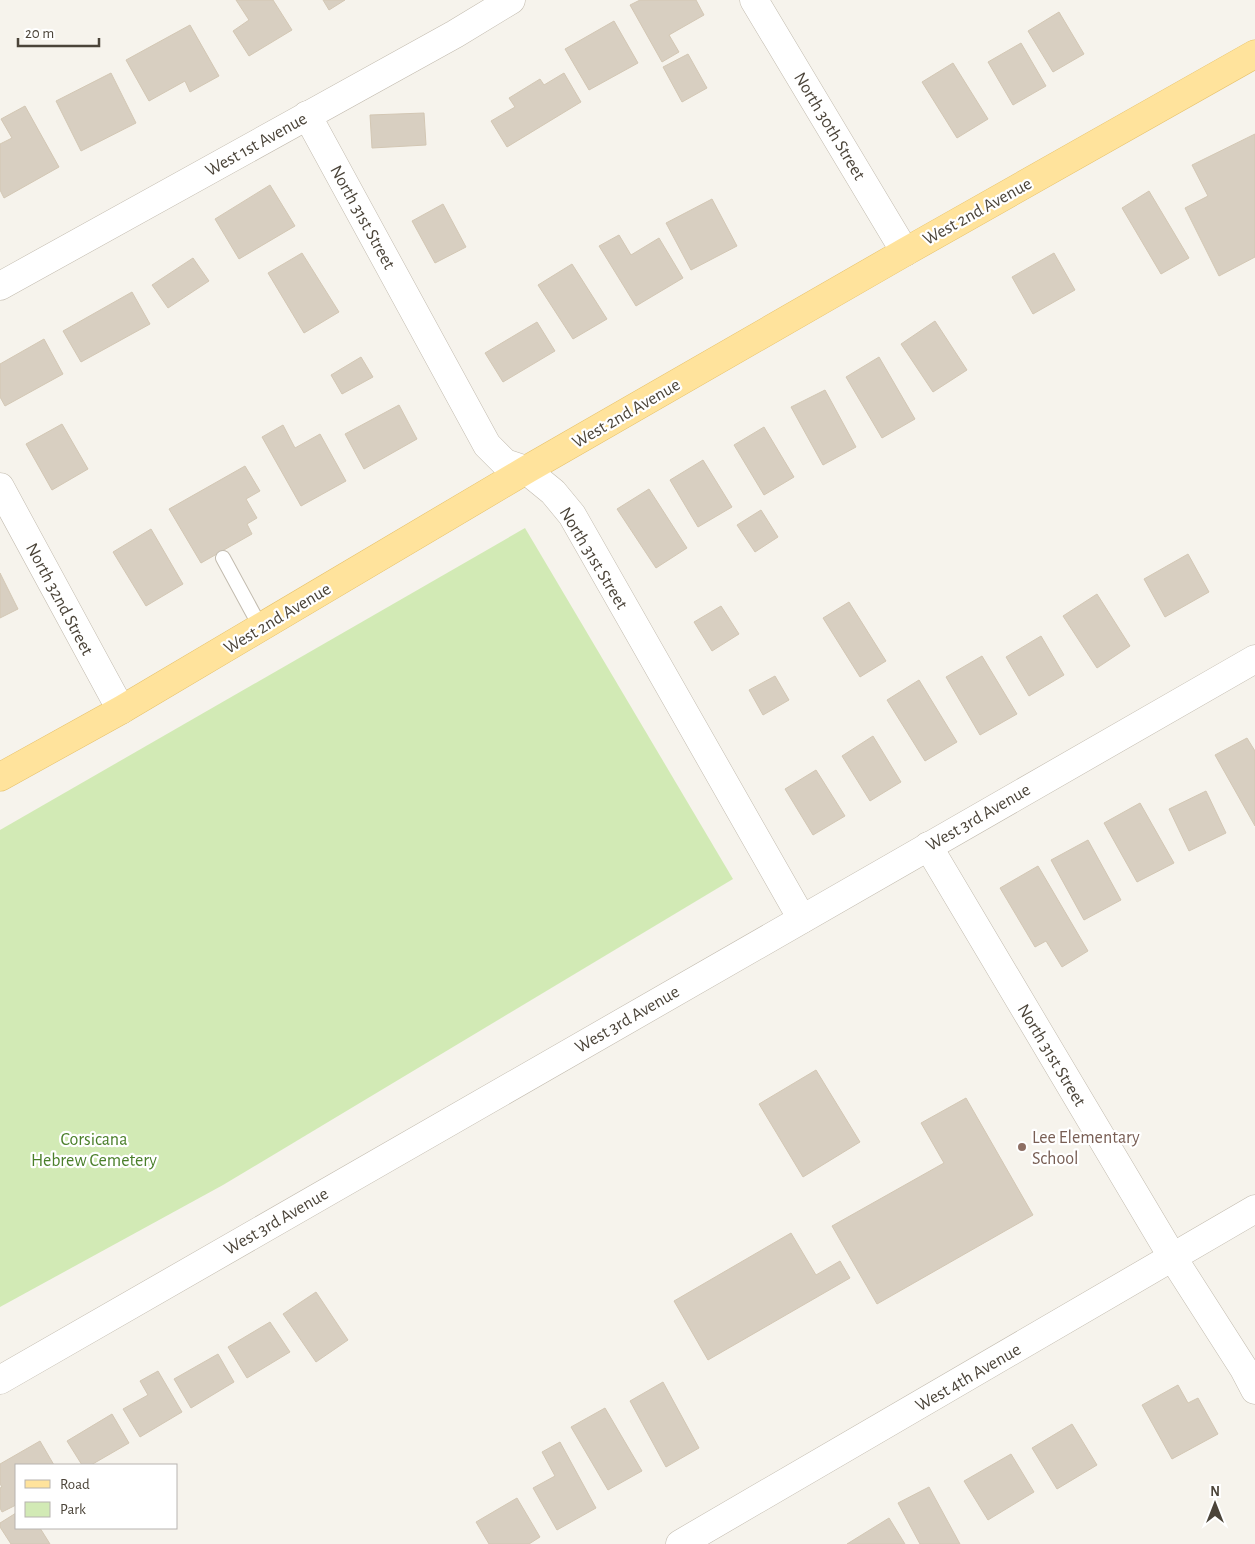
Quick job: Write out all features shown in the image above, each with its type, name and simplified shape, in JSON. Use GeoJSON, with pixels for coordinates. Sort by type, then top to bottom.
{"type":"FeatureCollection","features":[{"type":"Feature","properties":{"kind":"main road","name":"West 2nd Avenue"},"geometry":{"type":"LineString","coordinates":[[0,777],[121,710],[526,470],[1255,54]]}},
{"type":"Feature","properties":{"kind":"street","name":"West 1st Avenue"},"geometry":{"type":"LineString","coordinates":[[0,286],[455,34],[511,0]]}},
{"type":"Feature","properties":{"kind":"street","name":"North 30th Street"},"geometry":{"type":"LineString","coordinates":[[754,0],[905,252]]}},
{"type":"Feature","properties":{"kind":"street","name":"North 31st Street"},"geometry":{"type":"LineString","coordinates":[[307,115],[487,445],[505,463],[526,470],[553,492],[572,515],[802,918]]}},
{"type":"Feature","properties":{"kind":"street","name":"North 32nd Street"},"geometry":{"type":"LineString","coordinates":[[0,487],[121,710]]}},
{"type":"Feature","properties":{"kind":"street","name":"West 3rd Avenue"},"geometry":{"type":"LineString","coordinates":[[0,1380],[1255,659]]}},
{"type":"Feature","properties":{"kind":"street","name":"North 31st Street"},"geometry":{"type":"LineString","coordinates":[[928,846],[1172,1258],[1244,1369],[1255,1390]]}},
{"type":"Feature","properties":{"kind":"street","name":"West 4th Avenue"},"geometry":{"type":"LineString","coordinates":[[680,1544],[1255,1209]]}},
{"type":"Feature","properties":{"kind":"lane"},"geometry":{"type":"LineString","coordinates":[[223,558],[260,628]]}},
{"type":"Feature","properties":{"kind":"green space","name":"Corsicana Hebrew Cemetery"},"geometry":{"type":"Polygon","coordinates":[[[525,528],[733,879],[223,1185],[0,1307],[0,830],[525,528]]]}},
{"type":"Feature","properties":{"kind":"building"},"geometry":{"type":"Polygon","coordinates":[[[236,0],[273,0],[292,30],[249,56],[233,31],[249,20],[236,0]]]}},
{"type":"Feature","properties":{"kind":"building"},"geometry":{"type":"Polygon","coordinates":[[[323,0],[345,0],[329,10],[323,0]]]}},
{"type":"Feature","properties":{"kind":"building"},"geometry":{"type":"Polygon","coordinates":[[[640,0],[696,0],[704,15],[669,35],[679,52],[662,62],[630,5],[640,0]]]}},
{"type":"Feature","properties":{"kind":"building"},"geometry":{"type":"Polygon","coordinates":[[[1059,12],[1084,54],[1053,72],[1028,31],[1059,12]]]}},
{"type":"Feature","properties":{"kind":"building"},"geometry":{"type":"Polygon","coordinates":[[[614,21],[638,63],[589,90],[565,49],[614,21]]]}},
{"type":"Feature","properties":{"kind":"building"},"geometry":{"type":"Polygon","coordinates":[[[190,25],[219,76],[190,92],[185,81],[149,101],[126,60],[190,25]]]}},
{"type":"Feature","properties":{"kind":"building"},"geometry":{"type":"Polygon","coordinates":[[[1021,43],[1046,86],[1013,105],[988,62],[1021,43]]]}},
{"type":"Feature","properties":{"kind":"building"},"geometry":{"type":"Polygon","coordinates":[[[688,54],[707,88],[682,102],[663,67],[688,54]]]}},
{"type":"Feature","properties":{"kind":"building"},"geometry":{"type":"Polygon","coordinates":[[[953,63],[988,119],[957,138],[922,82],[953,63]]]}},
{"type":"Feature","properties":{"kind":"building"},"geometry":{"type":"Polygon","coordinates":[[[111,73],[136,123],[81,151],[56,101],[111,73]]]}},
{"type":"Feature","properties":{"kind":"building"},"geometry":{"type":"Polygon","coordinates":[[[564,73],[581,102],[507,147],[491,121],[515,107],[509,98],[540,79],[544,85],[564,73]]]}},
{"type":"Feature","properties":{"kind":"building"},"geometry":{"type":"Polygon","coordinates":[[[25,106],[59,167],[4,198],[0,190],[0,144],[12,138],[1,119],[25,106]]]}},
{"type":"Feature","properties":{"kind":"building"},"geometry":{"type":"Polygon","coordinates":[[[424,113],[426,145],[372,148],[370,115],[424,113]]]}},
{"type":"Feature","properties":{"kind":"building"},"geometry":{"type":"Polygon","coordinates":[[[1255,134],[1255,257],[1219,276],[1185,208],[1208,196],[1192,165],[1255,134]]]}},
{"type":"Feature","properties":{"kind":"building"},"geometry":{"type":"Polygon","coordinates":[[[270,185],[295,226],[239,259],[215,219],[270,185]]]}},
{"type":"Feature","properties":{"kind":"building"},"geometry":{"type":"Polygon","coordinates":[[[1149,191],[1189,258],[1161,274],[1122,208],[1149,191]]]}},
{"type":"Feature","properties":{"kind":"building"},"geometry":{"type":"Polygon","coordinates":[[[712,199],[737,246],[691,270],[666,223],[712,199]]]}},
{"type":"Feature","properties":{"kind":"building"},"geometry":{"type":"Polygon","coordinates":[[[443,204],[466,247],[435,263],[412,221],[443,204]]]}},
{"type":"Feature","properties":{"kind":"building"},"geometry":{"type":"Polygon","coordinates":[[[619,235],[631,255],[659,238],[683,278],[636,306],[599,246],[619,235]]]}},
{"type":"Feature","properties":{"kind":"building"},"geometry":{"type":"Polygon","coordinates":[[[302,253],[339,312],[304,333],[268,273],[302,253]]]}},
{"type":"Feature","properties":{"kind":"building"},"geometry":{"type":"Polygon","coordinates":[[[1054,253],[1075,290],[1033,314],[1012,277],[1054,253]]]}},
{"type":"Feature","properties":{"kind":"building"},"geometry":{"type":"Polygon","coordinates":[[[193,258],[209,281],[168,308],[152,285],[193,258]]]}},
{"type":"Feature","properties":{"kind":"building"},"geometry":{"type":"Polygon","coordinates":[[[572,264],[607,319],[573,339],[538,285],[572,264]]]}},
{"type":"Feature","properties":{"kind":"building"},"geometry":{"type":"Polygon","coordinates":[[[132,292],[150,324],[81,362],[63,331],[132,292]]]}},
{"type":"Feature","properties":{"kind":"building"},"geometry":{"type":"Polygon","coordinates":[[[935,321],[967,370],[933,392],[901,344],[935,321]]]}},
{"type":"Feature","properties":{"kind":"building"},"geometry":{"type":"Polygon","coordinates":[[[537,322],[555,351],[503,382],[485,353],[537,322]]]}},
{"type":"Feature","properties":{"kind":"building"},"geometry":{"type":"Polygon","coordinates":[[[44,339],[63,374],[5,406],[0,397],[0,364],[44,339]]]}},
{"type":"Feature","properties":{"kind":"building"},"geometry":{"type":"Polygon","coordinates":[[[361,357],[373,377],[342,394],[331,375],[361,357]]]}},
{"type":"Feature","properties":{"kind":"building"},"geometry":{"type":"Polygon","coordinates":[[[879,357],[915,419],[882,438],[846,377],[879,357]]]}},
{"type":"Feature","properties":{"kind":"building"},"geometry":{"type":"Polygon","coordinates":[[[825,390],[856,447],[823,465],[791,407],[825,390]]]}},
{"type":"Feature","properties":{"kind":"building"},"geometry":{"type":"Polygon","coordinates":[[[399,405],[417,439],[364,469],[345,434],[399,405]]]}},
{"type":"Feature","properties":{"kind":"building"},"geometry":{"type":"Polygon","coordinates":[[[62,424],[88,469],[52,490],[26,444],[62,424]]]}},
{"type":"Feature","properties":{"kind":"building"},"geometry":{"type":"Polygon","coordinates":[[[283,425],[295,448],[320,434],[346,481],[301,506],[262,437],[283,425]]]}},
{"type":"Feature","properties":{"kind":"building"},"geometry":{"type":"Polygon","coordinates":[[[764,427],[794,477],[764,495],[734,445],[764,427]]]}},
{"type":"Feature","properties":{"kind":"building"},"geometry":{"type":"Polygon","coordinates":[[[703,460],[732,507],[698,527],[670,480],[703,460]]]}},
{"type":"Feature","properties":{"kind":"building"},"geometry":{"type":"Polygon","coordinates":[[[245,466],[260,491],[246,499],[257,518],[247,524],[252,534],[201,563],[169,509],[245,466]]]}},
{"type":"Feature","properties":{"kind":"building"},"geometry":{"type":"Polygon","coordinates":[[[649,489],[687,548],[656,568],[617,509],[649,489]]]}},
{"type":"Feature","properties":{"kind":"building"},"geometry":{"type":"Polygon","coordinates":[[[761,510],[778,537],[755,552],[737,525],[761,510]]]}},
{"type":"Feature","properties":{"kind":"building"},"geometry":{"type":"Polygon","coordinates":[[[151,529],[183,584],[146,606],[113,552],[151,529]]]}},
{"type":"Feature","properties":{"kind":"building"},"geometry":{"type":"Polygon","coordinates":[[[1188,554],[1209,592],[1165,617],[1144,579],[1188,554]]]}},
{"type":"Feature","properties":{"kind":"building"},"geometry":{"type":"Polygon","coordinates":[[[0,573],[18,609],[0,618],[0,573]]]}},
{"type":"Feature","properties":{"kind":"building"},"geometry":{"type":"Polygon","coordinates":[[[1097,594],[1130,646],[1097,668],[1063,616],[1097,594]]]}},
{"type":"Feature","properties":{"kind":"building"},"geometry":{"type":"Polygon","coordinates":[[[849,602],[886,661],[860,677],[823,618],[849,602]]]}},
{"type":"Feature","properties":{"kind":"building"},"geometry":{"type":"Polygon","coordinates":[[[721,606],[739,634],[712,651],[694,622],[721,606]]]}},
{"type":"Feature","properties":{"kind":"building"},"geometry":{"type":"Polygon","coordinates":[[[1041,636],[1064,675],[1029,696],[1006,657],[1041,636]]]}},
{"type":"Feature","properties":{"kind":"building"},"geometry":{"type":"Polygon","coordinates":[[[982,656],[1017,714],[980,735],[946,677],[982,656]]]}},
{"type":"Feature","properties":{"kind":"building"},"geometry":{"type":"Polygon","coordinates":[[[775,676],[789,700],[763,715],[749,690],[775,676]]]}},
{"type":"Feature","properties":{"kind":"building"},"geometry":{"type":"Polygon","coordinates":[[[919,680],[957,742],[925,761],[887,700],[919,680]]]}},
{"type":"Feature","properties":{"kind":"building"},"geometry":{"type":"Polygon","coordinates":[[[873,736],[901,782],[870,801],[842,756],[873,736]]]}},
{"type":"Feature","properties":{"kind":"building"},"geometry":{"type":"Polygon","coordinates":[[[1247,738],[1255,751],[1255,826],[1215,755],[1247,738]]]}},
{"type":"Feature","properties":{"kind":"building"},"geometry":{"type":"Polygon","coordinates":[[[816,770],[845,816],[813,835],[785,789],[816,770]]]}},
{"type":"Feature","properties":{"kind":"building"},"geometry":{"type":"Polygon","coordinates":[[[1206,791],[1226,833],[1189,851],[1169,809],[1206,791]]]}},
{"type":"Feature","properties":{"kind":"building"},"geometry":{"type":"Polygon","coordinates":[[[1140,803],[1174,863],[1137,882],[1104,823],[1140,803]]]}},
{"type":"Feature","properties":{"kind":"building"},"geometry":{"type":"Polygon","coordinates":[[[1088,840],[1121,900],[1084,920],[1051,860],[1088,840]]]}},
{"type":"Feature","properties":{"kind":"building"},"geometry":{"type":"Polygon","coordinates":[[[1038,866],[1088,951],[1062,967],[1046,941],[1035,947],[1000,888],[1038,866]]]}},
{"type":"Feature","properties":{"kind":"building"},"geometry":{"type":"Polygon","coordinates":[[[816,1070],[860,1142],[803,1177],[759,1104],[816,1070]]]}},
{"type":"Feature","properties":{"kind":"building"},"geometry":{"type":"Polygon","coordinates":[[[966,1098],[1033,1215],[877,1304],[832,1226],[944,1163],[921,1123],[966,1098]]]}},
{"type":"Feature","properties":{"kind":"building"},"geometry":{"type":"Polygon","coordinates":[[[791,1233],[816,1275],[840,1261],[850,1278],[708,1360],[674,1301],[791,1233]]]}},
{"type":"Feature","properties":{"kind":"building"},"geometry":{"type":"Polygon","coordinates":[[[316,1292],[348,1340],[316,1362],[283,1314],[316,1292]]]}},
{"type":"Feature","properties":{"kind":"building"},"geometry":{"type":"Polygon","coordinates":[[[270,1322],[290,1352],[247,1378],[228,1347],[270,1322]]]}},
{"type":"Feature","properties":{"kind":"building"},"geometry":{"type":"Polygon","coordinates":[[[218,1354],[234,1382],[191,1408],[174,1379],[218,1354]]]}},
{"type":"Feature","properties":{"kind":"building"},"geometry":{"type":"Polygon","coordinates":[[[158,1371],[182,1412],[140,1437],[123,1409],[148,1395],[140,1381],[158,1371]]]}},
{"type":"Feature","properties":{"kind":"building"},"geometry":{"type":"Polygon","coordinates":[[[663,1382],[699,1448],[666,1467],[630,1401],[663,1382]]]}},
{"type":"Feature","properties":{"kind":"building"},"geometry":{"type":"Polygon","coordinates":[[[1178,1385],[1188,1403],[1198,1398],[1218,1434],[1172,1459],[1142,1405],[1178,1385]]]}},
{"type":"Feature","properties":{"kind":"building"},"geometry":{"type":"Polygon","coordinates":[[[605,1408],[642,1471],[608,1490],[571,1427],[605,1408]]]}},
{"type":"Feature","properties":{"kind":"building"},"geometry":{"type":"Polygon","coordinates":[[[112,1414],[129,1443],[93,1464],[81,1464],[67,1441],[112,1414]]]}},
{"type":"Feature","properties":{"kind":"building"},"geometry":{"type":"Polygon","coordinates":[[[1072,1424],[1097,1465],[1057,1489],[1032,1448],[1072,1424]]]}},
{"type":"Feature","properties":{"kind":"building"},"geometry":{"type":"Polygon","coordinates":[[[40,1441],[53,1464],[15,1464],[15,1506],[2,1512],[0,1508],[0,1488],[2,1487],[0,1484],[0,1464],[40,1441]]]}},
{"type":"Feature","properties":{"kind":"building"},"geometry":{"type":"Polygon","coordinates":[[[560,1442],[596,1508],[557,1530],[533,1488],[555,1476],[542,1452],[560,1442]]]}},
{"type":"Feature","properties":{"kind":"building"},"geometry":{"type":"Polygon","coordinates":[[[1011,1454],[1034,1492],[988,1520],[964,1481],[1011,1454]]]}},
{"type":"Feature","properties":{"kind":"building"},"geometry":{"type":"Polygon","coordinates":[[[929,1487],[960,1544],[920,1544],[898,1503],[929,1487]]]}},
{"type":"Feature","properties":{"kind":"building"},"geometry":{"type":"Polygon","coordinates":[[[517,1498],[540,1537],[529,1544],[489,1544],[476,1522],[517,1498]]]}},
{"type":"Feature","properties":{"kind":"building"},"geometry":{"type":"Polygon","coordinates":[[[15,1514],[15,1529],[41,1529],[50,1544],[11,1544],[0,1527],[0,1523],[15,1514]]]}},
{"type":"Feature","properties":{"kind":"building"},"geometry":{"type":"Polygon","coordinates":[[[889,1518],[905,1544],[847,1544],[889,1518]]]}},
{"type":"Feature","properties":{"kind":"place","name":"Lee Elementary School"},"geometry":{"type":"Point","coordinates":[1022,1147]}}]}
